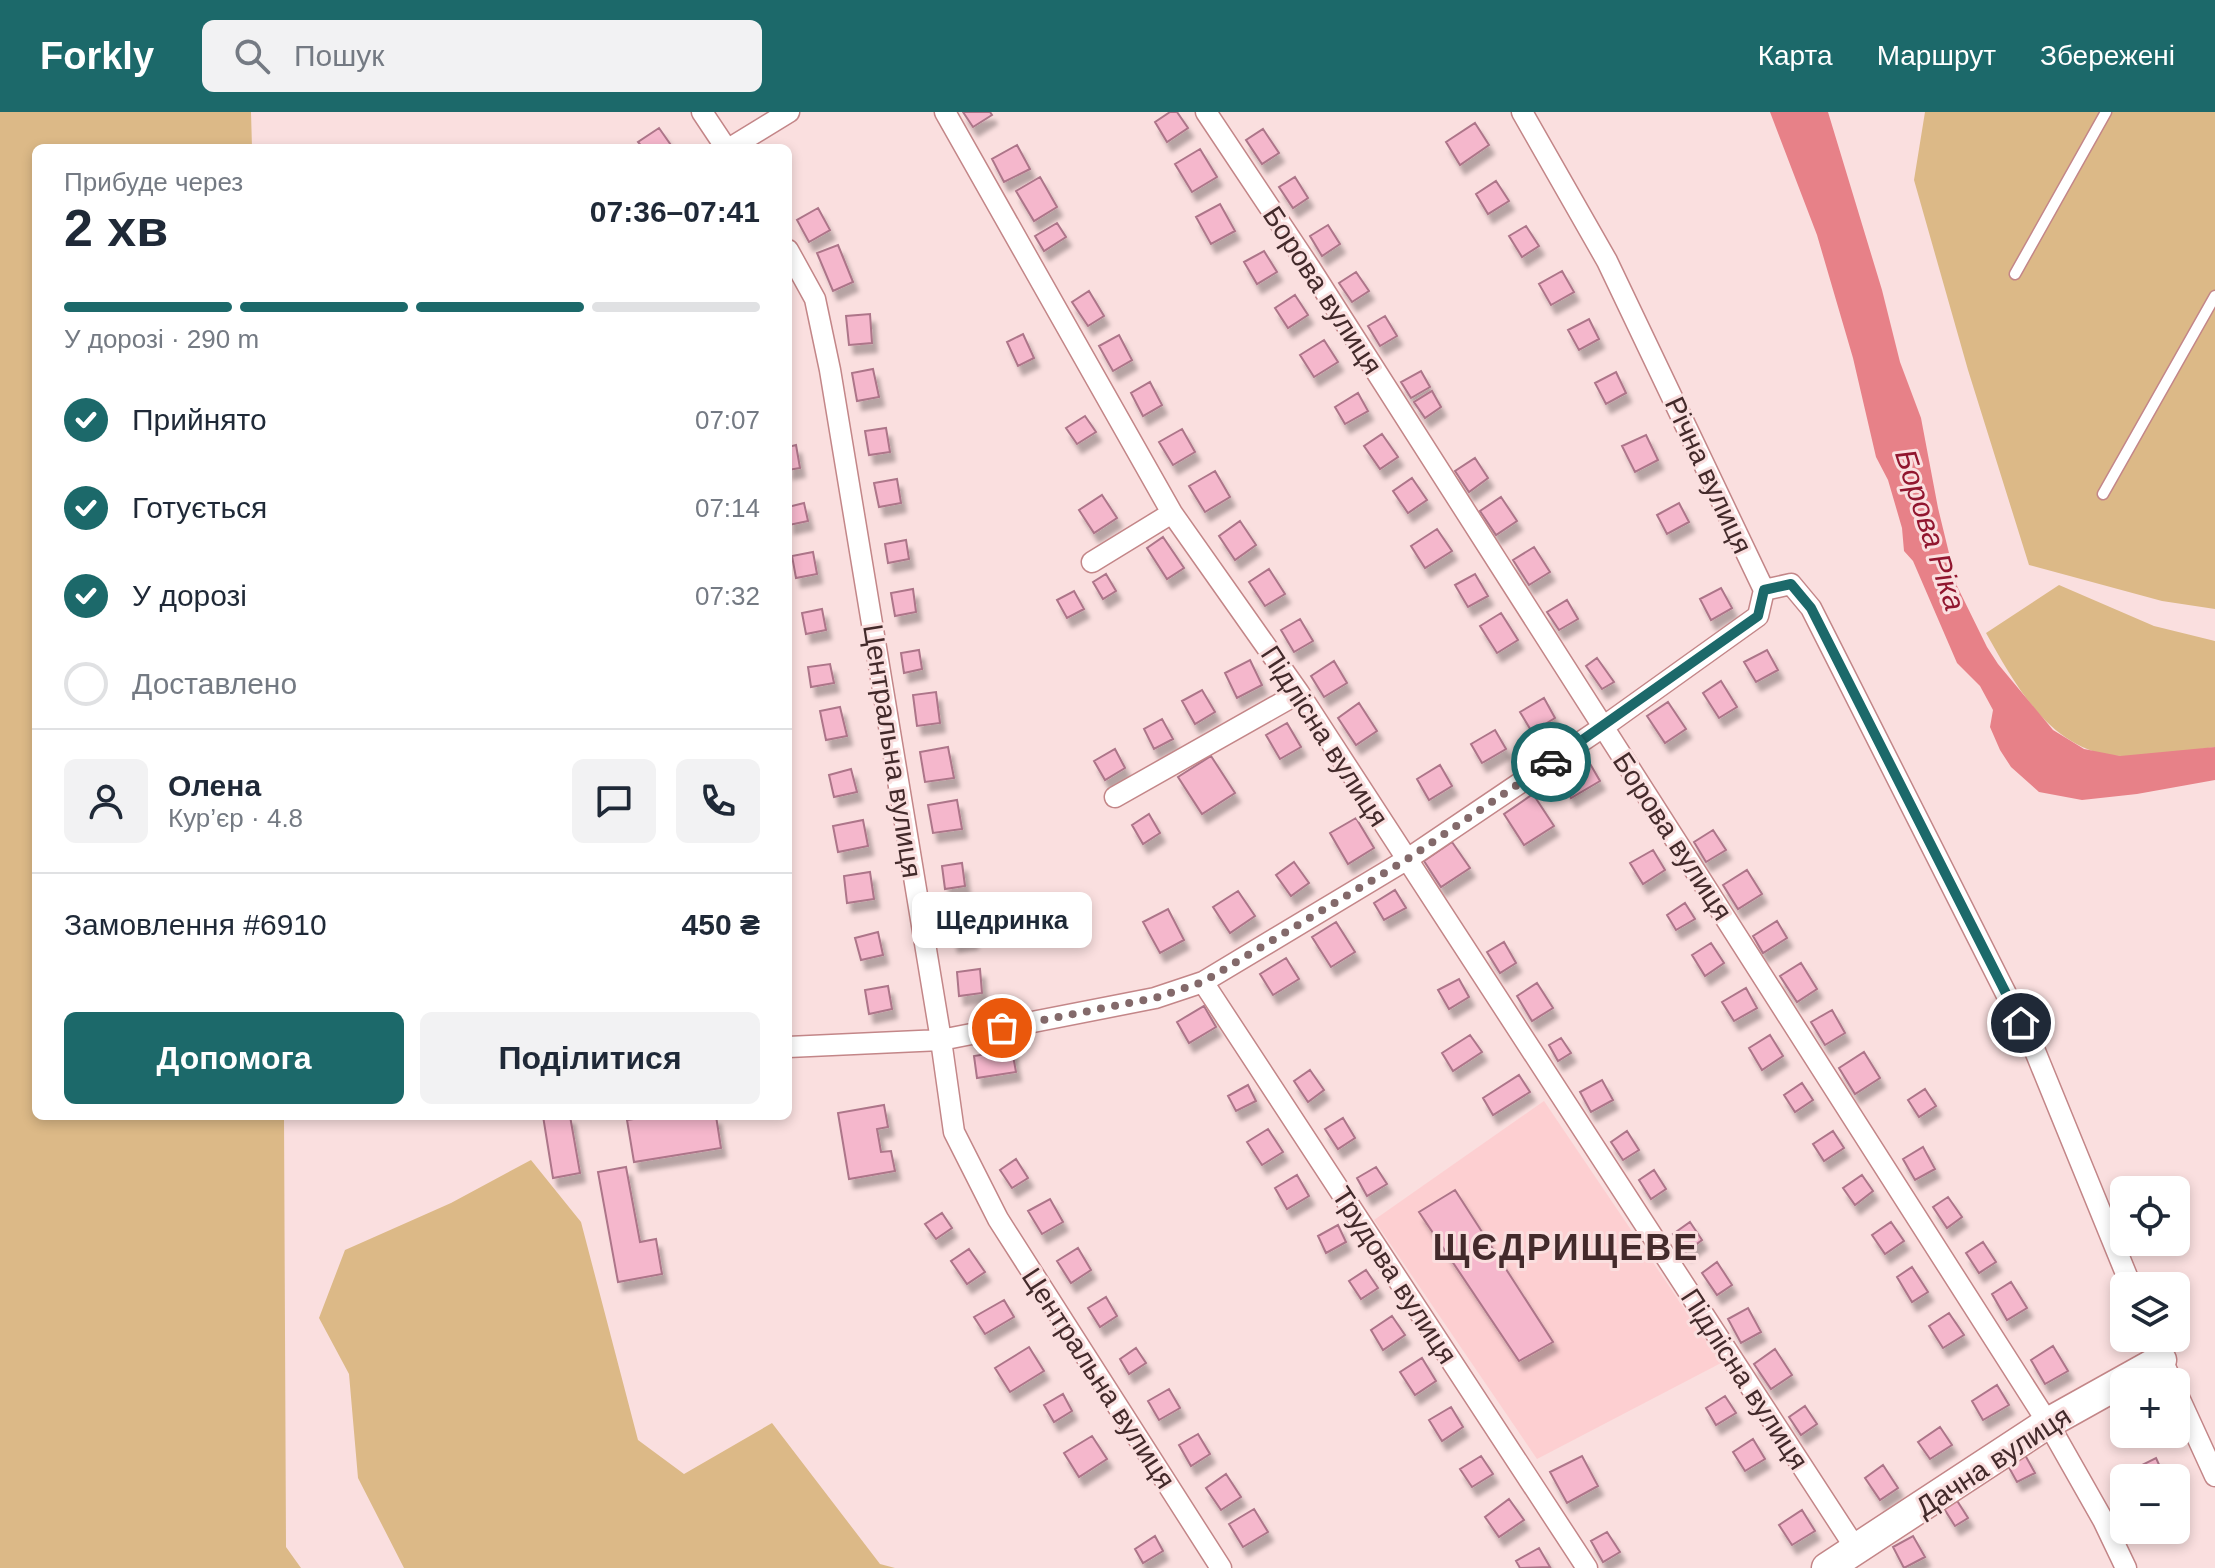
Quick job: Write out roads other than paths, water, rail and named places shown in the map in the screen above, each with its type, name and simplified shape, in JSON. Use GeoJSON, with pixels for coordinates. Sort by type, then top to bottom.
{"type":"FeatureCollection","features":[{"type":"Feature","properties":{"kind":"street"},"geometry":{"type":"LineString","coordinates":[[702,112],[725,144]]}},
{"type":"Feature","properties":{"kind":"street"},"geometry":{"type":"LineString","coordinates":[[735,144],[789,112]]}},
{"type":"Feature","properties":{"kind":"street","name":"Підлісна вулиця"},"geometry":{"type":"LineString","coordinates":[[945,112],[1172,513],[1299,693],[1856,1549]]}},
{"type":"Feature","properties":{"kind":"street","name":"Борова вулиця"},"geometry":{"type":"LineString","coordinates":[[1206,112],[1310,268],[2048,1423],[2103,1520],[2126,1568]]}},
{"type":"Feature","properties":{"kind":"street","name":"Річна вулиця"},"geometry":{"type":"LineString","coordinates":[[1522,112],[1607,261],[1764,590]]}},
{"type":"Feature","properties":{"kind":"street","name":"Центральна вулиця"},"geometry":{"type":"LineString","coordinates":[[792,257],[815,299],[830,370],[954,1132],[998,1219],[1221,1568]]}},
{"type":"Feature","properties":{"kind":"street"},"geometry":{"type":"LineString","coordinates":[[1092,562],[1172,513]]}},
{"type":"Feature","properties":{"kind":"street"},"geometry":{"type":"LineString","coordinates":[[792,1047],[941,1040],[1155,998],[1203,982],[1406,860],[1603,727],[1758,616],[1764,590],[1791,584],[1811,608],[2035,1051],[2125,1272]]}},
{"type":"Feature","properties":{"kind":"street"},"geometry":{"type":"LineString","coordinates":[[1115,797],[1299,693]]}},
{"type":"Feature","properties":{"kind":"street","name":"Трудова вулиця"},"geometry":{"type":"LineString","coordinates":[[1203,982],[1587,1568]]}},
{"type":"Feature","properties":{"kind":"street","name":"Дачна вулиця"},"geometry":{"type":"LineString","coordinates":[[1827,1568],[2048,1423],[2162,1360]]}},
{"type":"Feature","properties":{"kind":"street"},"geometry":{"type":"LineString","coordinates":[[2190,1422],[2215,1476]]}},
{"type":"Feature","properties":{"kind":"lane"},"geometry":{"type":"LineString","coordinates":[[2015,274],[2106,112]]}},
{"type":"Feature","properties":{"kind":"lane"},"geometry":{"type":"LineString","coordinates":[[2103,494],[2215,296]]}},
{"type":"Feature","properties":{"kind":"water","name":"Борова Ріка"},"geometry":{"type":"Polygon","coordinates":[[[1770,112],[1828,112],[1882,290],[1900,362],[1921,418],[1957,586],[1998,664],[2053,730],[2084,749],[2120,756],[2215,747],[2215,780],[2082,800],[2039,792],[2011,767],[1990,727],[1993,710],[1980,686],[1957,663],[1913,561],[1904,551],[1902,528],[1888,480],[1876,457],[1853,358],[1817,235],[1770,112]]]}},
{"type":"Feature","properties":{"kind":"place","name":"Щедринка"},"geometry":{"type":"Point","coordinates":[1002,1028]}},
{"type":"Feature","properties":{"kind":"district","name":"ЩЄДРИЩЕВЕ"},"geometry":{"type":"Point","coordinates":[1566,1247]}}]}
